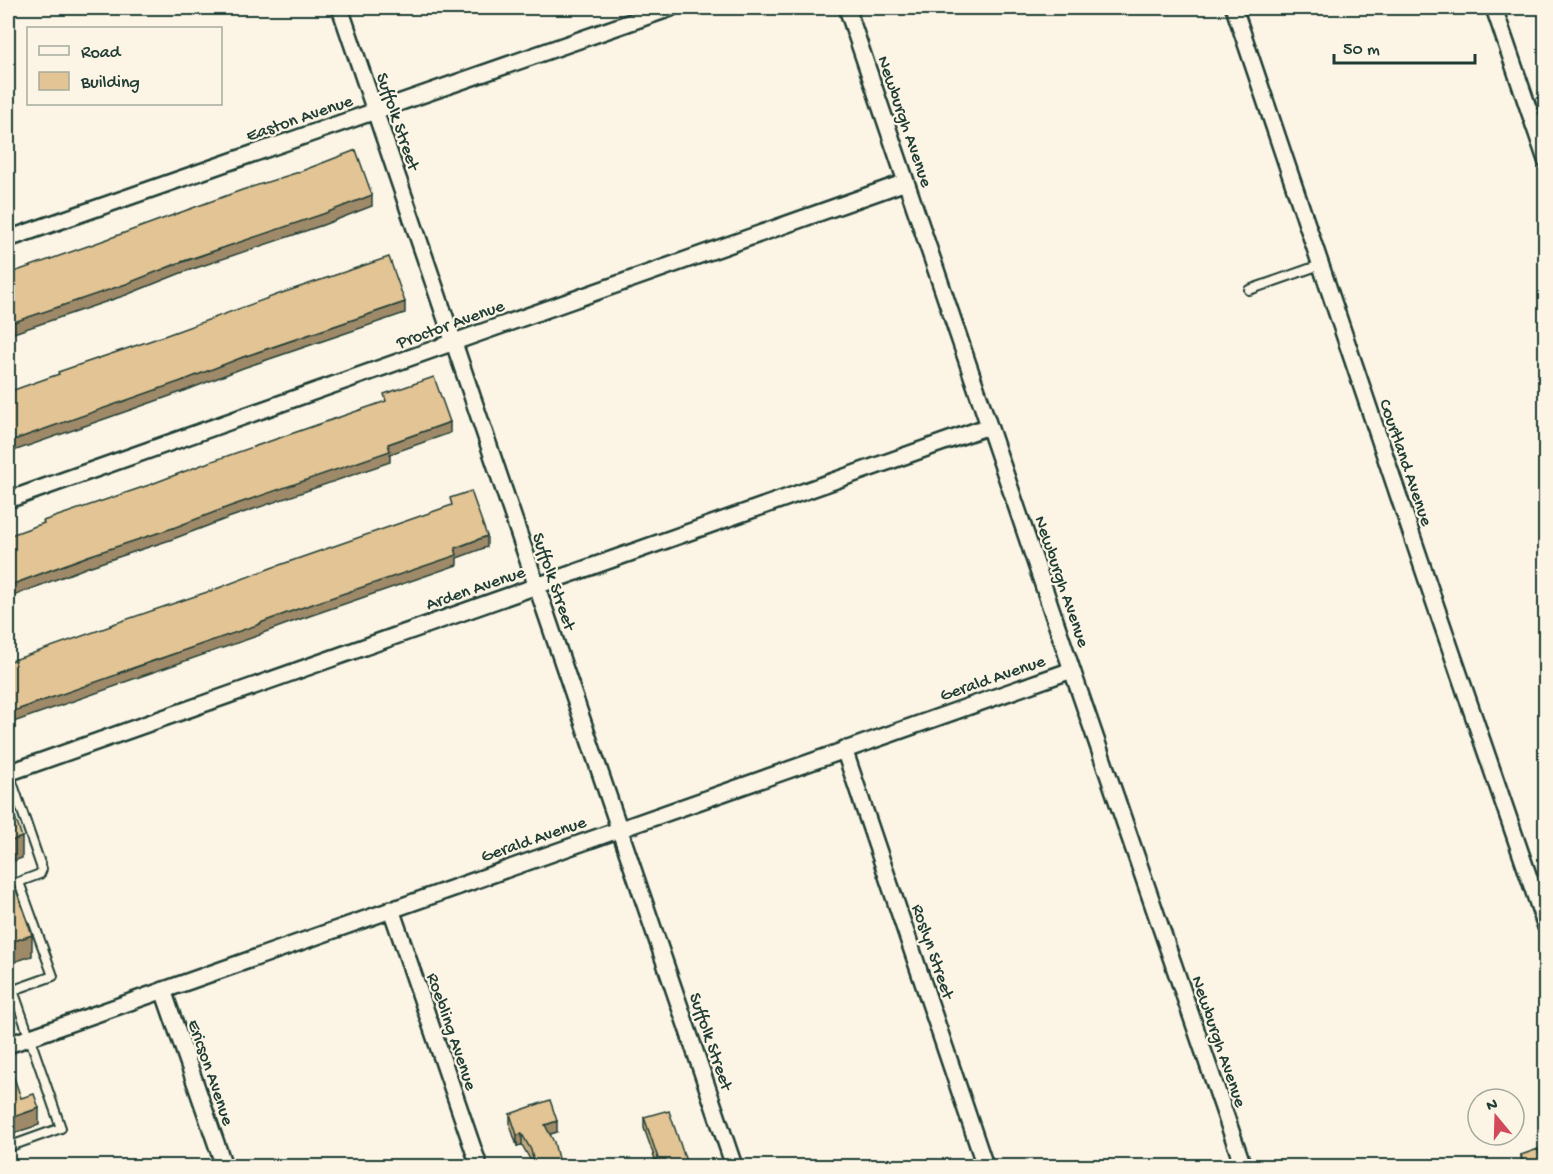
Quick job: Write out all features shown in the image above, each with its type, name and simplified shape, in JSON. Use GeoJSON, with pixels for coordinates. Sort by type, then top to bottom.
{"type":"FeatureCollection","features":[{"type":"Feature","properties":{"kind":"street","name":"Suffolk Street"},"geometry":{"type":"LineString","coordinates":[[340,8],[734,1167]]}},
{"type":"Feature","properties":{"kind":"street","name":"Easton Avenue"},"geometry":{"type":"LineString","coordinates":[[8,238],[671,8]]}},
{"type":"Feature","properties":{"kind":"street","name":"Newburgh Avenue"},"geometry":{"type":"LineString","coordinates":[[847,8],[1243,1167]]}},
{"type":"Feature","properties":{"kind":"street","name":"Courtland Avenue"},"geometry":{"type":"LineString","coordinates":[[1234,8],[1545,927]]}},
{"type":"Feature","properties":{"kind":"street"},"geometry":{"type":"LineString","coordinates":[[1494,8],[1545,160]]}},
{"type":"Feature","properties":{"kind":"street","name":"Proctor Avenue"},"geometry":{"type":"LineString","coordinates":[[8,500],[906,182]]}},
{"type":"Feature","properties":{"kind":"street","name":"Arden Avenue"},"geometry":{"type":"LineString","coordinates":[[8,773],[989,426]]}},
{"type":"Feature","properties":{"kind":"street","name":"Gerald Avenue"},"geometry":{"type":"LineString","coordinates":[[8,1045],[1072,670]]}},
{"type":"Feature","properties":{"kind":"street","name":"Roslyn Street"},"geometry":{"type":"LineString","coordinates":[[844,749],[985,1167]]}},
{"type":"Feature","properties":{"kind":"street","name":"Roebling Avenue"},"geometry":{"type":"LineString","coordinates":[[391,909],[479,1167]]}},
{"type":"Feature","properties":{"kind":"street","name":"Ericson Avenue"},"geometry":{"type":"LineString","coordinates":[[163,990],[224,1167]]}},
{"type":"Feature","properties":{"kind":"lane"},"geometry":{"type":"LineString","coordinates":[[1249,290],[1320,265]]}},
{"type":"Feature","properties":{"kind":"lane"},"geometry":{"type":"LineString","coordinates":[[8,773],[42,869],[40,874],[8,886]]}},
{"type":"Feature","properties":{"kind":"lane"},"geometry":{"type":"LineString","coordinates":[[8,1147],[61,1128],[30,1037],[10,991],[53,976],[19,882]]}},
{"type":"Feature","properties":{"kind":"building"},"geometry":{"type":"Polygon","coordinates":[[[356,150],[372,195],[8,324],[8,274],[356,150]]]}},
{"type":"Feature","properties":{"kind":"building"},"geometry":{"type":"Polygon","coordinates":[[[389,257],[405,302],[243,357],[8,442],[8,392],[59,374],[58,372],[389,257]]]}},
{"type":"Feature","properties":{"kind":"building"},"geometry":{"type":"Polygon","coordinates":[[[434,377],[450,422],[388,444],[390,451],[8,586],[8,536],[44,523],[43,521],[386,401],[384,394],[434,377]]]}},
{"type":"Feature","properties":{"kind":"building"},"geometry":{"type":"Polygon","coordinates":[[[471,491],[487,536],[455,548],[457,555],[295,610],[8,713],[8,662],[452,505],[450,498],[471,491]]]}},
{"type":"Feature","properties":{"kind":"building"},"geometry":{"type":"Polygon","coordinates":[[[8,797],[22,837],[8,842],[8,797]]]}},
{"type":"Feature","properties":{"kind":"building"},"geometry":{"type":"Polygon","coordinates":[[[15,887],[32,935],[8,943],[8,889],[15,887]]]}},
{"type":"Feature","properties":{"kind":"building"},"geometry":{"type":"Polygon","coordinates":[[[8,1060],[21,1098],[34,1094],[39,1108],[8,1119],[8,1060]]]}},
{"type":"Feature","properties":{"kind":"building"},"geometry":{"type":"Polygon","coordinates":[[[550,1100],[557,1121],[545,1125],[554,1142],[560,1167],[535,1167],[531,1150],[522,1134],[517,1135],[510,1114],[550,1100]]]}},
{"type":"Feature","properties":{"kind":"building"},"geometry":{"type":"Polygon","coordinates":[[[669,1111],[687,1164],[684,1167],[656,1167],[654,1160],[658,1158],[644,1117],[669,1111]]]}},
{"type":"Feature","properties":{"kind":"building"},"geometry":{"type":"Polygon","coordinates":[[[1538,1149],[1545,1167],[1525,1167],[1521,1155],[1538,1149]]]}}]}
